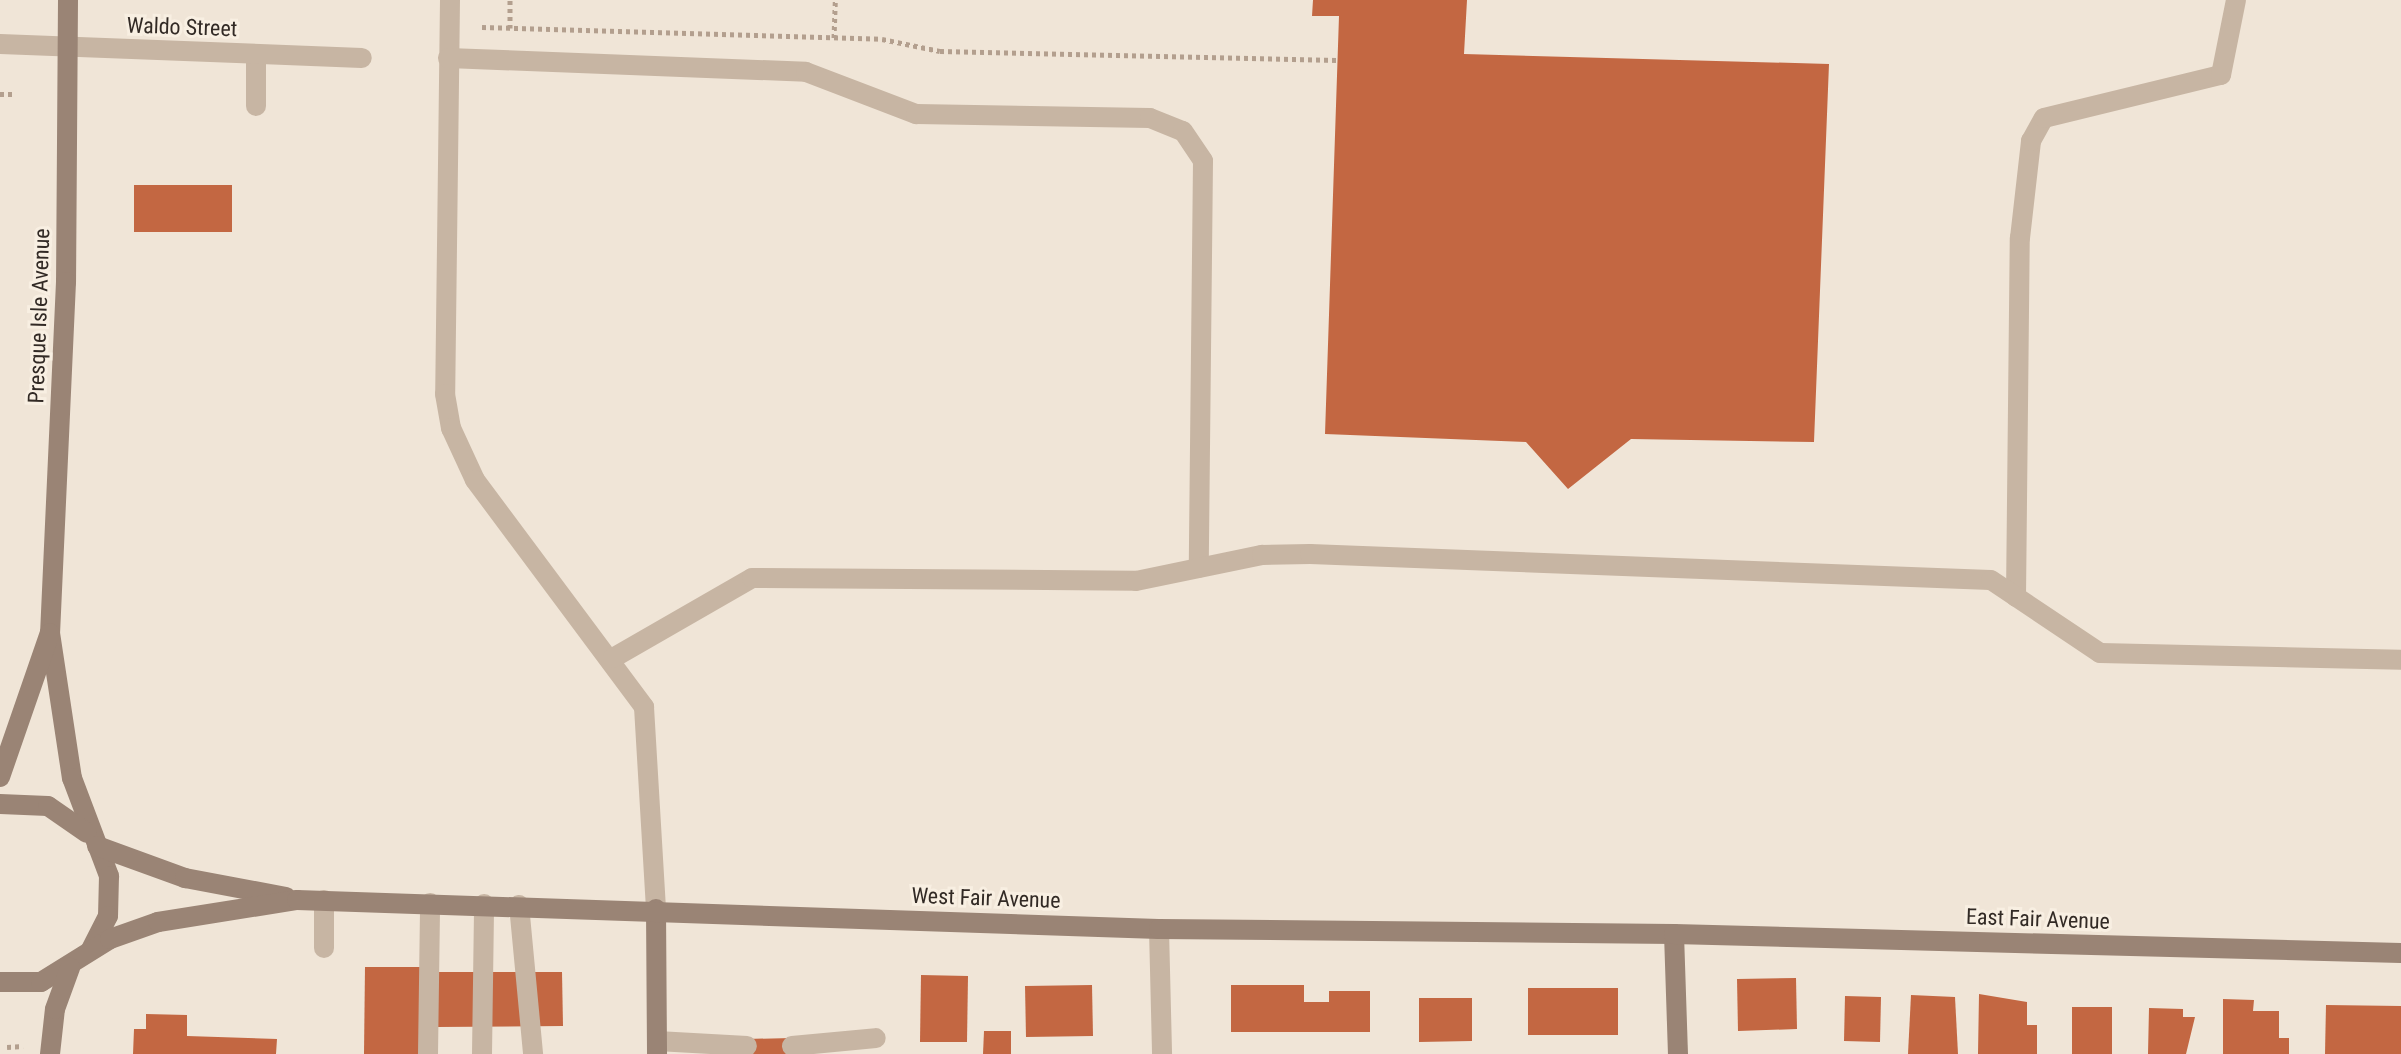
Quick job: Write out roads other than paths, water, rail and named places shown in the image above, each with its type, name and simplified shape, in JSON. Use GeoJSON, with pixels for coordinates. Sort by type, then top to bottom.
{"type":"FeatureCollection","features":[{"type":"Feature","properties":{"kind":"street","name":"Presque Isle Avenue"},"geometry":{"type":"LineString","coordinates":[[68,0],[66,282],[50,633],[92,839],[111,896],[90,951]]}},
{"type":"Feature","properties":{"kind":"street"},"geometry":{"type":"LineString","coordinates":[[450,0],[445,394],[451,428],[475,480],[613,658],[649,728],[656,909],[657,1048],[747,1046]]}},
{"type":"Feature","properties":{"kind":"street"},"geometry":{"type":"LineString","coordinates":[[2016,597],[2020,238],[2031,141],[2044,118],[2221,75],[2236,0]]}},
{"type":"Feature","properties":{"kind":"street","name":"Waldo Street"},"geometry":{"type":"LineString","coordinates":[[0,44],[362,58]]}},
{"type":"Feature","properties":{"kind":"street"},"geometry":{"type":"LineString","coordinates":[[256,54],[256,106]]}},
{"type":"Feature","properties":{"kind":"street"},"geometry":{"type":"LineString","coordinates":[[448,58],[806,72],[916,114],[1150,118],[1183,131],[1203,161],[1199,568]]}},
{"type":"Feature","properties":{"kind":"street"},"geometry":{"type":"LineString","coordinates":[[613,658],[752,578],[1136,581],[1199,568],[1310,554],[1991,580],[2100,653],[2401,660]]}},
{"type":"Feature","properties":{"kind":"street","name":"Presque Isle Avenue"},"geometry":{"type":"LineString","coordinates":[[0,777],[50,633]]}},
{"type":"Feature","properties":{"kind":"street","name":"West Fair Avenue"},"geometry":{"type":"LineString","coordinates":[[0,804],[48,806],[92,839],[185,878],[297,900]]}},
{"type":"Feature","properties":{"kind":"street","name":"West Fair Avenue"},"geometry":{"type":"LineString","coordinates":[[0,982],[41,982],[70,968],[90,951],[158,922],[297,900],[656,909],[1159,929],[1674,934]]}},
{"type":"Feature","properties":{"kind":"street"},"geometry":{"type":"LineString","coordinates":[[324,900],[324,948]]}},
{"type":"Feature","properties":{"kind":"street"},"geometry":{"type":"LineString","coordinates":[[428,1054],[430,903]]}},
{"type":"Feature","properties":{"kind":"street"},"geometry":{"type":"LineString","coordinates":[[482,1054],[484,904]]}},
{"type":"Feature","properties":{"kind":"street"},"geometry":{"type":"LineString","coordinates":[[519,905],[533,1054]]}},
{"type":"Feature","properties":{"kind":"street"},"geometry":{"type":"LineString","coordinates":[[1159,929],[1162,1054]]}},
{"type":"Feature","properties":{"kind":"street"},"geometry":{"type":"LineString","coordinates":[[1674,934],[1678,1054]]}},
{"type":"Feature","properties":{"kind":"street","name":"East Fair Avenue"},"geometry":{"type":"LineString","coordinates":[[1674,934],[2401,953]]}},
{"type":"Feature","properties":{"kind":"street"},"geometry":{"type":"LineString","coordinates":[[50,1054],[55,1009],[70,968]]}},
{"type":"Feature","properties":{"kind":"street"},"geometry":{"type":"LineString","coordinates":[[792,1046],[876,1038]]}}]}
